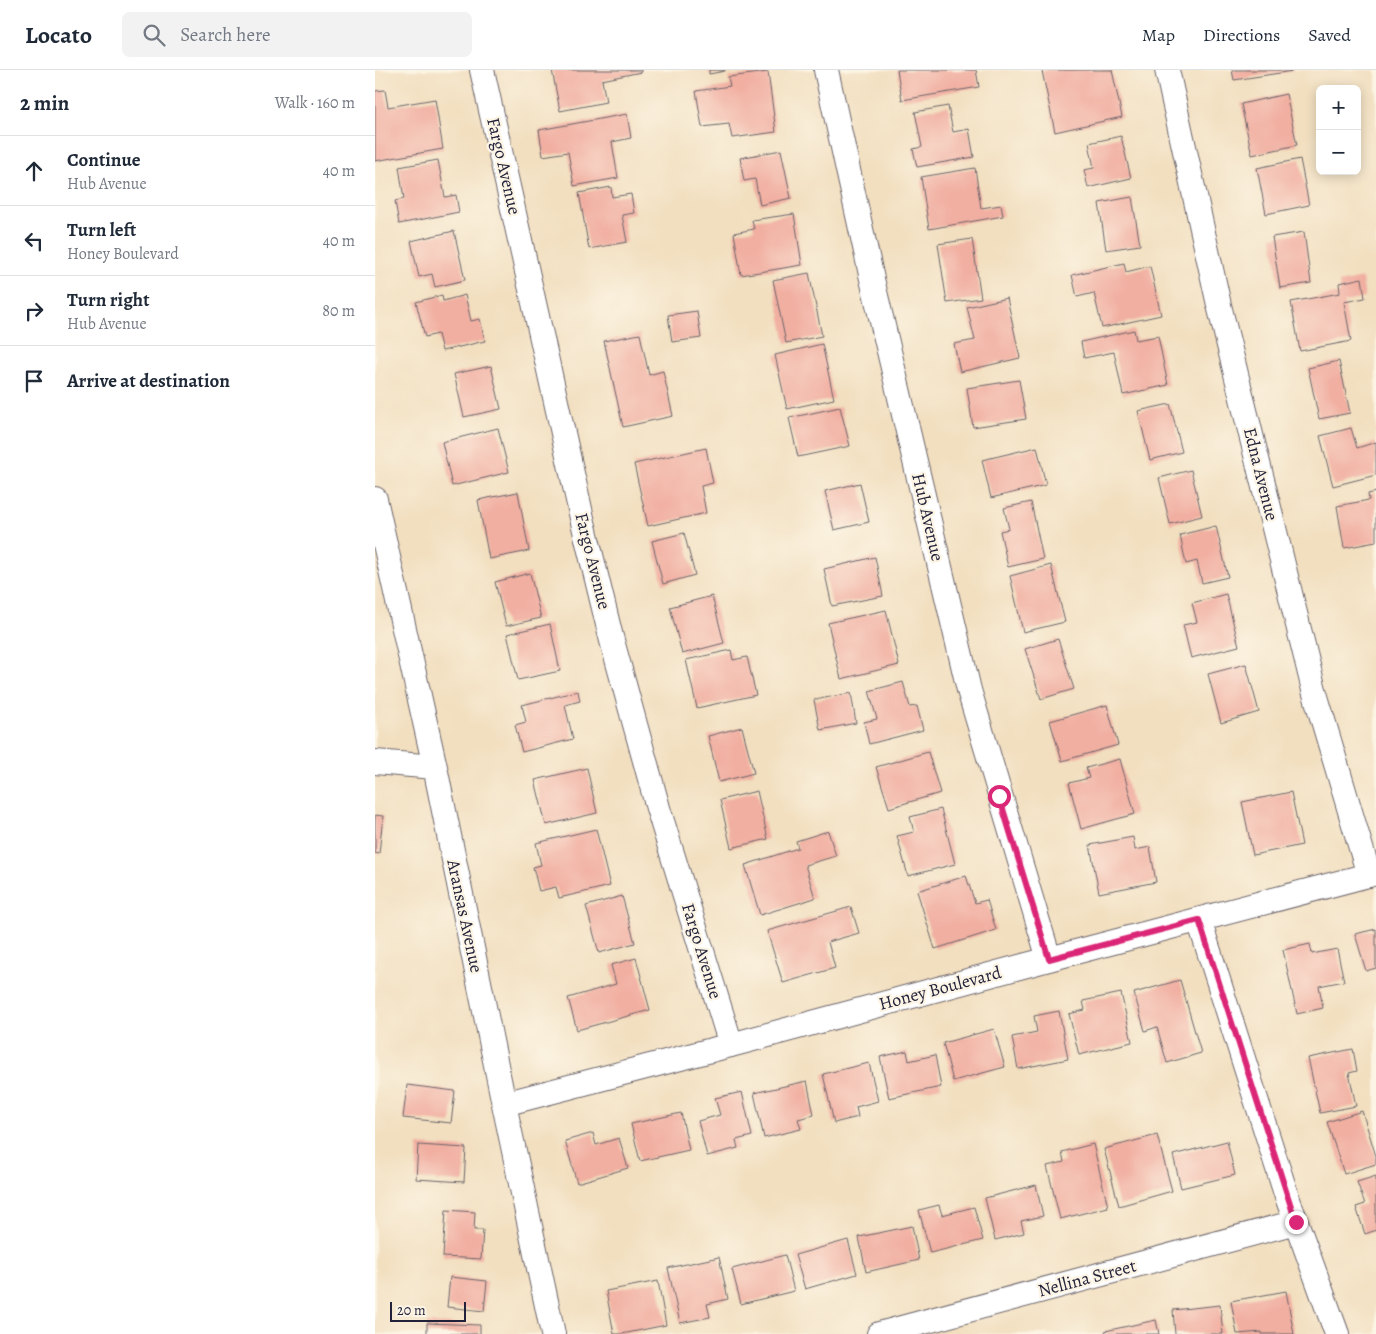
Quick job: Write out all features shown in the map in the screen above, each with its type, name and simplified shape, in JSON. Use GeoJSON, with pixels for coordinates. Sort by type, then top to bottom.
{"type":"FeatureCollection","features":[{"type":"Feature","properties":{"kind":"street","name":"Fargo Avenue"},"geometry":{"type":"LineString","coordinates":[[483,70],[582,518],[611,637],[658,808],[731,1045]]}},
{"type":"Feature","properties":{"kind":"street","name":"Hub Avenue"},"geometry":{"type":"LineString","coordinates":[[826,70],[872,279],[969,690],[1049,959]]}},
{"type":"Feature","properties":{"kind":"street","name":"Edna Avenue"},"geometry":{"type":"LineString","coordinates":[[1167,70],[1219,305],[1314,690],[1372,874]]}},
{"type":"Feature","properties":{"kind":"street","name":"Aransas Avenue"},"geometry":{"type":"LineString","coordinates":[[375,499],[435,767],[553,1334]]}},
{"type":"Feature","properties":{"kind":"street"},"geometry":{"type":"LineString","coordinates":[[375,762],[435,767]]}},
{"type":"Feature","properties":{"kind":"street","name":"Honey Boulevard"},"geometry":{"type":"LineString","coordinates":[[504,1104],[1372,874]]}},
{"type":"Feature","properties":{"kind":"street"},"geometry":{"type":"LineString","coordinates":[[1199,920],[1296,1222],[1337,1334]]}},
{"type":"Feature","properties":{"kind":"street","name":"Nellina Street"},"geometry":{"type":"LineString","coordinates":[[879,1334],[1296,1222]]}},
{"type":"Feature","properties":{"kind":"building"},"geometry":{"type":"Polygon","coordinates":[[[552,70],[641,70],[641,72],[602,80],[606,102],[560,111],[552,70]]]}},
{"type":"Feature","properties":{"kind":"building"},"geometry":{"type":"Polygon","coordinates":[[[709,70],[725,70],[725,71],[709,74],[709,70]]]}},
{"type":"Feature","properties":{"kind":"building"},"geometry":{"type":"Polygon","coordinates":[[[897,70],[976,70],[979,87],[902,100],[897,70]]]}},
{"type":"Feature","properties":{"kind":"building"},"geometry":{"type":"Polygon","coordinates":[[[1112,70],[1122,117],[1055,132],[1042,71],[1112,70]]]}},
{"type":"Feature","properties":{"kind":"building"},"geometry":{"type":"Polygon","coordinates":[[[1232,70],[1293,70],[1293,71],[1234,80],[1232,70]]]}},
{"type":"Feature","properties":{"kind":"building"},"geometry":{"type":"Polygon","coordinates":[[[768,72],[776,132],[732,138],[729,124],[702,127],[696,91],[730,86],[728,77],[768,72]]]}},
{"type":"Feature","properties":{"kind":"building"},"geometry":{"type":"Polygon","coordinates":[[[385,90],[388,107],[435,99],[443,149],[375,161],[375,91],[385,90]]]}},
{"type":"Feature","properties":{"kind":"building"},"geometry":{"type":"Polygon","coordinates":[[[1286,94],[1297,145],[1252,155],[1241,104],[1286,94]]]}},
{"type":"Feature","properties":{"kind":"building"},"geometry":{"type":"Polygon","coordinates":[[[948,106],[953,132],[969,129],[974,157],[917,167],[913,149],[922,147],[915,112],[948,106]]]}},
{"type":"Feature","properties":{"kind":"building"},"geometry":{"type":"Polygon","coordinates":[[[627,114],[631,138],[612,142],[618,178],[574,186],[568,152],[543,156],[539,130],[627,114]]]}},
{"type":"Feature","properties":{"kind":"building"},"geometry":{"type":"Polygon","coordinates":[[[1121,136],[1131,178],[1088,188],[1084,170],[1094,168],[1089,143],[1121,136]]]}},
{"type":"Feature","properties":{"kind":"building"},"geometry":{"type":"Polygon","coordinates":[[[781,150],[791,198],[760,205],[755,179],[744,181],[740,158],[781,150]]]}},
{"type":"Feature","properties":{"kind":"building"},"geometry":{"type":"Polygon","coordinates":[[[1300,159],[1309,205],[1266,214],[1257,168],[1300,159]]]}},
{"type":"Feature","properties":{"kind":"building"},"geometry":{"type":"Polygon","coordinates":[[[438,160],[445,197],[456,195],[459,212],[399,224],[395,201],[404,199],[399,167],[438,160]]]}},
{"type":"Feature","properties":{"kind":"building"},"geometry":{"type":"Polygon","coordinates":[[[975,168],[981,208],[1001,205],[1003,216],[929,229],[921,177],[975,168]]]}},
{"type":"Feature","properties":{"kind":"building"},"geometry":{"type":"Polygon","coordinates":[[[611,187],[612,197],[631,194],[634,213],[622,215],[627,242],[589,249],[579,193],[611,187]]]}},
{"type":"Feature","properties":{"kind":"building"},"geometry":{"type":"Polygon","coordinates":[[[1132,197],[1140,245],[1106,250],[1099,203],[1132,197]]]}},
{"type":"Feature","properties":{"kind":"building"},"geometry":{"type":"Polygon","coordinates":[[[794,214],[802,265],[741,275],[734,233],[754,229],[752,220],[794,214]]]}},
{"type":"Feature","properties":{"kind":"building"},"geometry":{"type":"Polygon","coordinates":[[[454,231],[465,280],[435,287],[432,274],[419,277],[411,241],[454,231]]]}},
{"type":"Feature","properties":{"kind":"building"},"geometry":{"type":"Polygon","coordinates":[[[1304,232],[1311,283],[1280,288],[1272,237],[1304,232]]]}},
{"type":"Feature","properties":{"kind":"building"},"geometry":{"type":"Polygon","coordinates":[[[972,239],[981,298],[947,303],[938,244],[972,239]]]}},
{"type":"Feature","properties":{"kind":"building"},"geometry":{"type":"Polygon","coordinates":[[[1124,263],[1126,272],[1150,266],[1161,315],[1102,328],[1094,293],[1077,297],[1072,275],[1124,263]]]}},
{"type":"Feature","properties":{"kind":"building"},"geometry":{"type":"Polygon","coordinates":[[[809,273],[822,336],[786,343],[773,280],[809,273]]]}},
{"type":"Feature","properties":{"kind":"building"},"geometry":{"type":"Polygon","coordinates":[[[1362,278],[1365,298],[1344,302],[1351,341],[1300,351],[1291,302],[1340,293],[1339,283],[1362,278]]]}},
{"type":"Feature","properties":{"kind":"building"},"geometry":{"type":"Polygon","coordinates":[[[442,295],[443,301],[465,295],[471,321],[480,319],[485,341],[442,351],[438,334],[425,337],[416,302],[442,295]]]}},
{"type":"Feature","properties":{"kind":"building"},"geometry":{"type":"Polygon","coordinates":[[[1007,298],[1020,358],[960,372],[954,344],[975,340],[967,307],[1007,298]]]}},
{"type":"Feature","properties":{"kind":"building"},"geometry":{"type":"Polygon","coordinates":[[[697,311],[701,338],[672,342],[668,315],[697,311]]]}},
{"type":"Feature","properties":{"kind":"building"},"geometry":{"type":"Polygon","coordinates":[[[1134,330],[1136,340],[1158,336],[1168,385],[1123,395],[1114,352],[1084,358],[1081,342],[1134,330]]]}},
{"type":"Feature","properties":{"kind":"building"},"geometry":{"type":"Polygon","coordinates":[[[640,334],[649,375],[663,371],[673,416],[623,427],[604,341],[640,334]]]}},
{"type":"Feature","properties":{"kind":"building"},"geometry":{"type":"Polygon","coordinates":[[[822,344],[834,399],[787,409],[775,355],[822,344]]]}},
{"type":"Feature","properties":{"kind":"building"},"geometry":{"type":"Polygon","coordinates":[[[1339,361],[1350,413],[1319,419],[1308,368],[1339,361]]]}},
{"type":"Feature","properties":{"kind":"building"},"geometry":{"type":"Polygon","coordinates":[[[491,366],[501,409],[464,417],[454,374],[491,366]]]}},
{"type":"Feature","properties":{"kind":"building"},"geometry":{"type":"Polygon","coordinates":[[[1019,380],[1026,419],[973,427],[967,388],[1019,380]]]}},
{"type":"Feature","properties":{"kind":"building"},"geometry":{"type":"Polygon","coordinates":[[[1170,404],[1182,452],[1150,460],[1138,411],[1170,404]]]}},
{"type":"Feature","properties":{"kind":"building"},"geometry":{"type":"Polygon","coordinates":[[[840,407],[850,446],[798,457],[789,418],[840,407]]]}},
{"type":"Feature","properties":{"kind":"building"},"geometry":{"type":"Polygon","coordinates":[[[498,428],[509,472],[452,486],[442,442],[498,428]]]}},
{"type":"Feature","properties":{"kind":"building"},"geometry":{"type":"Polygon","coordinates":[[[1351,428],[1357,448],[1376,442],[1376,475],[1333,486],[1320,436],[1351,428]]]}},
{"type":"Feature","properties":{"kind":"building"},"geometry":{"type":"Polygon","coordinates":[[[1037,447],[1046,485],[991,498],[982,460],[1037,447]]]}},
{"type":"Feature","properties":{"kind":"building"},"geometry":{"type":"Polygon","coordinates":[[[706,448],[713,483],[701,486],[706,513],[648,526],[634,464],[706,448]]]}},
{"type":"Feature","properties":{"kind":"building"},"geometry":{"type":"Polygon","coordinates":[[[1191,470],[1202,516],[1170,524],[1159,478],[1191,470]]]}},
{"type":"Feature","properties":{"kind":"building"},"geometry":{"type":"Polygon","coordinates":[[[860,483],[869,522],[834,530],[825,491],[860,483]]]}},
{"type":"Feature","properties":{"kind":"building"},"geometry":{"type":"Polygon","coordinates":[[[518,492],[529,551],[489,559],[478,500],[518,492]]]}},
{"type":"Feature","properties":{"kind":"building"},"geometry":{"type":"Polygon","coordinates":[[[1376,492],[1376,542],[1344,548],[1337,506],[1369,500],[1368,494],[1376,492]]]}},
{"type":"Feature","properties":{"kind":"building"},"geometry":{"type":"Polygon","coordinates":[[[1031,502],[1043,559],[1008,567],[1000,531],[1009,529],[1004,508],[1031,502]]]}},
{"type":"Feature","properties":{"kind":"building"},"geometry":{"type":"Polygon","coordinates":[[[1216,526],[1228,577],[1202,583],[1197,561],[1186,564],[1180,535],[1216,526]]]}},
{"type":"Feature","properties":{"kind":"building"},"geometry":{"type":"Polygon","coordinates":[[[684,533],[695,575],[663,584],[652,541],[684,533]]]}},
{"type":"Feature","properties":{"kind":"building"},"geometry":{"type":"Polygon","coordinates":[[[875,557],[883,596],[832,606],[824,569],[875,557]]]}},
{"type":"Feature","properties":{"kind":"building"},"geometry":{"type":"Polygon","coordinates":[[[1051,565],[1065,622],[1023,632],[1010,576],[1051,565]]]}},
{"type":"Feature","properties":{"kind":"building"},"geometry":{"type":"Polygon","coordinates":[[[530,573],[541,618],[506,626],[495,582],[530,573]]]}},
{"type":"Feature","properties":{"kind":"building"},"geometry":{"type":"Polygon","coordinates":[[[1226,594],[1239,646],[1191,658],[1183,625],[1197,622],[1192,603],[1226,594]]]}},
{"type":"Feature","properties":{"kind":"building"},"geometry":{"type":"Polygon","coordinates":[[[712,596],[724,643],[682,654],[670,607],[712,596]]]}},
{"type":"Feature","properties":{"kind":"building"},"geometry":{"type":"Polygon","coordinates":[[[886,610],[899,665],[841,679],[828,623],[886,610]]]}},
{"type":"Feature","properties":{"kind":"building"},"geometry":{"type":"Polygon","coordinates":[[[550,624],[560,671],[518,680],[507,634],[550,624]]]}},
{"type":"Feature","properties":{"kind":"building"},"geometry":{"type":"Polygon","coordinates":[[[1058,639],[1074,689],[1041,699],[1025,649],[1058,639]]]}},
{"type":"Feature","properties":{"kind":"building"},"geometry":{"type":"Polygon","coordinates":[[[731,650],[733,660],[747,657],[756,695],[697,708],[686,660],[731,650]]]}},
{"type":"Feature","properties":{"kind":"building"},"geometry":{"type":"Polygon","coordinates":[[[1246,664],[1259,712],[1221,723],[1208,674],[1246,664]]]}},
{"type":"Feature","properties":{"kind":"building"},"geometry":{"type":"Polygon","coordinates":[[[903,682],[910,707],[917,706],[923,730],[869,744],[864,722],[877,719],[869,691],[903,682]]]}},
{"type":"Feature","properties":{"kind":"building"},"geometry":{"type":"Polygon","coordinates":[[[578,691],[580,701],[565,705],[573,739],[522,752],[515,725],[526,722],[522,705],[578,691]]]}},
{"type":"Feature","properties":{"kind":"building"},"geometry":{"type":"Polygon","coordinates":[[[851,693],[856,723],[820,730],[814,700],[851,693]]]}},
{"type":"Feature","properties":{"kind":"building"},"geometry":{"type":"Polygon","coordinates":[[[1107,705],[1118,745],[1062,761],[1050,721],[1107,705]]]}},
{"type":"Feature","properties":{"kind":"building"},"geometry":{"type":"Polygon","coordinates":[[[742,727],[754,773],[719,782],[708,736],[742,727]]]}},
{"type":"Feature","properties":{"kind":"building"},"geometry":{"type":"Polygon","coordinates":[[[928,752],[940,793],[889,808],[876,767],[928,752]]]}},
{"type":"Feature","properties":{"kind":"building"},"geometry":{"type":"Polygon","coordinates":[[[1120,759],[1135,814],[1081,829],[1069,783],[1089,778],[1086,768],[1120,759]]]}},
{"type":"Feature","properties":{"kind":"building"},"geometry":{"type":"Polygon","coordinates":[[[587,768],[597,813],[546,825],[535,780],[587,768]]]}},
{"type":"Feature","properties":{"kind":"building"},"geometry":{"type":"Polygon","coordinates":[[[757,791],[768,839],[731,848],[720,800],[757,791]]]}},
{"type":"Feature","properties":{"kind":"building"},"geometry":{"type":"Polygon","coordinates":[[[1291,792],[1302,845],[1253,855],[1242,802],[1291,792]]]}},
{"type":"Feature","properties":{"kind":"building"},"geometry":{"type":"Polygon","coordinates":[[[941,809],[955,864],[908,876],[897,836],[914,832],[910,817],[941,809]]]}},
{"type":"Feature","properties":{"kind":"building"},"geometry":{"type":"Polygon","coordinates":[[[375,815],[383,816],[379,854],[375,853],[375,815]]]}},
{"type":"Feature","properties":{"kind":"building"},"geometry":{"type":"Polygon","coordinates":[[[596,829],[610,886],[559,898],[556,887],[539,891],[533,867],[541,865],[536,843],[596,829]]]}},
{"type":"Feature","properties":{"kind":"building"},"geometry":{"type":"Polygon","coordinates":[[[828,831],[836,856],[805,865],[815,898],[760,915],[745,865],[798,848],[796,841],[828,831]]]}},
{"type":"Feature","properties":{"kind":"building"},"geometry":{"type":"Polygon","coordinates":[[[1133,837],[1135,850],[1150,847],[1156,882],[1099,893],[1090,845],[1133,837]]]}},
{"type":"Feature","properties":{"kind":"building"},"geometry":{"type":"Polygon","coordinates":[[[966,876],[975,903],[987,900],[996,930],[935,949],[917,891],[966,876]]]}},
{"type":"Feature","properties":{"kind":"building"},"geometry":{"type":"Polygon","coordinates":[[[622,896],[635,943],[599,953],[586,906],[622,896]]]}},
{"type":"Feature","properties":{"kind":"building"},"geometry":{"type":"Polygon","coordinates":[[[851,907],[859,933],[828,942],[835,968],[783,983],[767,931],[851,907]]]}},
{"type":"Feature","properties":{"kind":"building"},"geometry":{"type":"Polygon","coordinates":[[[1376,929],[1376,968],[1366,971],[1355,934],[1376,929]]]}},
{"type":"Feature","properties":{"kind":"building"},"geometry":{"type":"Polygon","coordinates":[[[1310,944],[1312,954],[1337,949],[1344,981],[1319,986],[1323,1008],[1297,1014],[1283,950],[1310,944]]]}},
{"type":"Feature","properties":{"kind":"building"},"geometry":{"type":"Polygon","coordinates":[[[636,958],[650,1010],[577,1030],[568,998],[616,984],[611,965],[636,958]]]}},
{"type":"Feature","properties":{"kind":"building"},"geometry":{"type":"Polygon","coordinates":[[[1180,980],[1201,1053],[1167,1063],[1157,1027],[1145,1031],[1134,993],[1180,980]]]}},
{"type":"Feature","properties":{"kind":"building"},"geometry":{"type":"Polygon","coordinates":[[[1121,993],[1132,1042],[1079,1055],[1069,1014],[1085,1010],[1083,1001],[1121,993]]]}},
{"type":"Feature","properties":{"kind":"building"},"geometry":{"type":"Polygon","coordinates":[[[1059,1011],[1068,1059],[1018,1069],[1012,1037],[1037,1032],[1034,1016],[1059,1011]]]}},
{"type":"Feature","properties":{"kind":"building"},"geometry":{"type":"Polygon","coordinates":[[[994,1029],[1005,1067],[953,1081],[943,1043],[994,1029]]]}},
{"type":"Feature","properties":{"kind":"building"},"geometry":{"type":"Polygon","coordinates":[[[1353,1049],[1357,1071],[1349,1073],[1356,1106],[1320,1113],[1308,1058],[1353,1049]]]}},
{"type":"Feature","properties":{"kind":"building"},"geometry":{"type":"Polygon","coordinates":[[[907,1051],[909,1061],[935,1055],[941,1087],[889,1098],[880,1057],[907,1051]]]}},
{"type":"Feature","properties":{"kind":"building"},"geometry":{"type":"Polygon","coordinates":[[[869,1063],[878,1101],[856,1107],[858,1117],[834,1123],[823,1074],[869,1063]]]}},
{"type":"Feature","properties":{"kind":"building"},"geometry":{"type":"Polygon","coordinates":[[[807,1081],[814,1115],[798,1119],[801,1129],[764,1138],[754,1093],[807,1081]]]}},
{"type":"Feature","properties":{"kind":"building"},"geometry":{"type":"Polygon","coordinates":[[[407,1085],[455,1091],[451,1123],[403,1118],[407,1085]]]}},
{"type":"Feature","properties":{"kind":"building"},"geometry":{"type":"Polygon","coordinates":[[[742,1092],[752,1136],[736,1140],[738,1148],[707,1156],[698,1121],[720,1115],[715,1098],[742,1092]]]}},
{"type":"Feature","properties":{"kind":"building"},"geometry":{"type":"Polygon","coordinates":[[[1362,1111],[1376,1156],[1376,1164],[1344,1174],[1327,1122],[1362,1111]]]}},
{"type":"Feature","properties":{"kind":"building"},"geometry":{"type":"Polygon","coordinates":[[[681,1113],[689,1150],[640,1161],[631,1124],[681,1113]]]}},
{"type":"Feature","properties":{"kind":"building"},"geometry":{"type":"Polygon","coordinates":[[[593,1133],[596,1145],[619,1138],[628,1168],[577,1183],[565,1141],[593,1133]]]}},
{"type":"Feature","properties":{"kind":"building"},"geometry":{"type":"Polygon","coordinates":[[[1157,1135],[1172,1191],[1119,1206],[1104,1149],[1157,1135]]]}},
{"type":"Feature","properties":{"kind":"building"},"geometry":{"type":"Polygon","coordinates":[[[1227,1141],[1235,1175],[1181,1188],[1173,1155],[1227,1141]]]}},
{"type":"Feature","properties":{"kind":"building"},"geometry":{"type":"Polygon","coordinates":[[[1093,1144],[1108,1207],[1060,1219],[1047,1166],[1064,1162],[1062,1152],[1093,1144]]]}},
{"type":"Feature","properties":{"kind":"building"},"geometry":{"type":"Polygon","coordinates":[[[418,1145],[466,1148],[464,1182],[416,1179],[418,1145]]]}},
{"type":"Feature","properties":{"kind":"building"},"geometry":{"type":"Polygon","coordinates":[[[1376,1176],[1376,1230],[1365,1234],[1356,1207],[1365,1204],[1357,1182],[1376,1176]]]}},
{"type":"Feature","properties":{"kind":"building"},"geometry":{"type":"Polygon","coordinates":[[[1036,1185],[1043,1216],[1021,1221],[1024,1233],[995,1240],[985,1198],[1036,1185]]]}},
{"type":"Feature","properties":{"kind":"building"},"geometry":{"type":"Polygon","coordinates":[[[939,1205],[942,1215],[974,1207],[983,1240],[930,1253],[919,1210],[939,1205]]]}},
{"type":"Feature","properties":{"kind":"building"},"geometry":{"type":"Polygon","coordinates":[[[446,1210],[475,1212],[474,1230],[483,1230],[481,1259],[443,1257],[446,1210]]]}},
{"type":"Feature","properties":{"kind":"building"},"geometry":{"type":"Polygon","coordinates":[[[912,1226],[919,1260],[866,1272],[859,1237],[912,1226]]]}},
{"type":"Feature","properties":{"kind":"building"},"geometry":{"type":"Polygon","coordinates":[[[848,1240],[857,1274],[805,1289],[795,1255],[848,1240]]]}},
{"type":"Feature","properties":{"kind":"building"},"geometry":{"type":"Polygon","coordinates":[[[785,1255],[794,1291],[741,1304],[732,1269],[785,1255]]]}},
{"type":"Feature","properties":{"kind":"building"},"geometry":{"type":"Polygon","coordinates":[[[719,1257],[728,1299],[707,1304],[710,1317],[680,1323],[668,1268],[719,1257]]]}},
{"type":"Feature","properties":{"kind":"building"},"geometry":{"type":"Polygon","coordinates":[[[450,1277],[487,1281],[484,1311],[447,1307],[450,1277]]]}},
{"type":"Feature","properties":{"kind":"building"},"geometry":{"type":"Polygon","coordinates":[[[658,1281],[666,1325],[614,1334],[606,1291],[658,1281]]]}},
{"type":"Feature","properties":{"kind":"building"},"geometry":{"type":"Polygon","coordinates":[[[1286,1291],[1294,1334],[1262,1334],[1262,1332],[1237,1334],[1231,1301],[1286,1291]]]}},
{"type":"Feature","properties":{"kind":"building"},"geometry":{"type":"Polygon","coordinates":[[[1220,1305],[1223,1334],[1175,1334],[1173,1310],[1220,1305]]]}},
{"type":"Feature","properties":{"kind":"building"},"geometry":{"type":"Polygon","coordinates":[[[1156,1320],[1159,1334],[1106,1334],[1105,1331],[1156,1320]]]}},
{"type":"Feature","properties":{"kind":"building"},"geometry":{"type":"Polygon","coordinates":[[[427,1323],[480,1325],[480,1334],[427,1334],[427,1323]]]}},
{"type":"Feature","properties":{"kind":"route"},"geometry":{"type":"LineString","coordinates":[[999,796],[1049,959],[1199,920],[1296,1222]]}}]}
